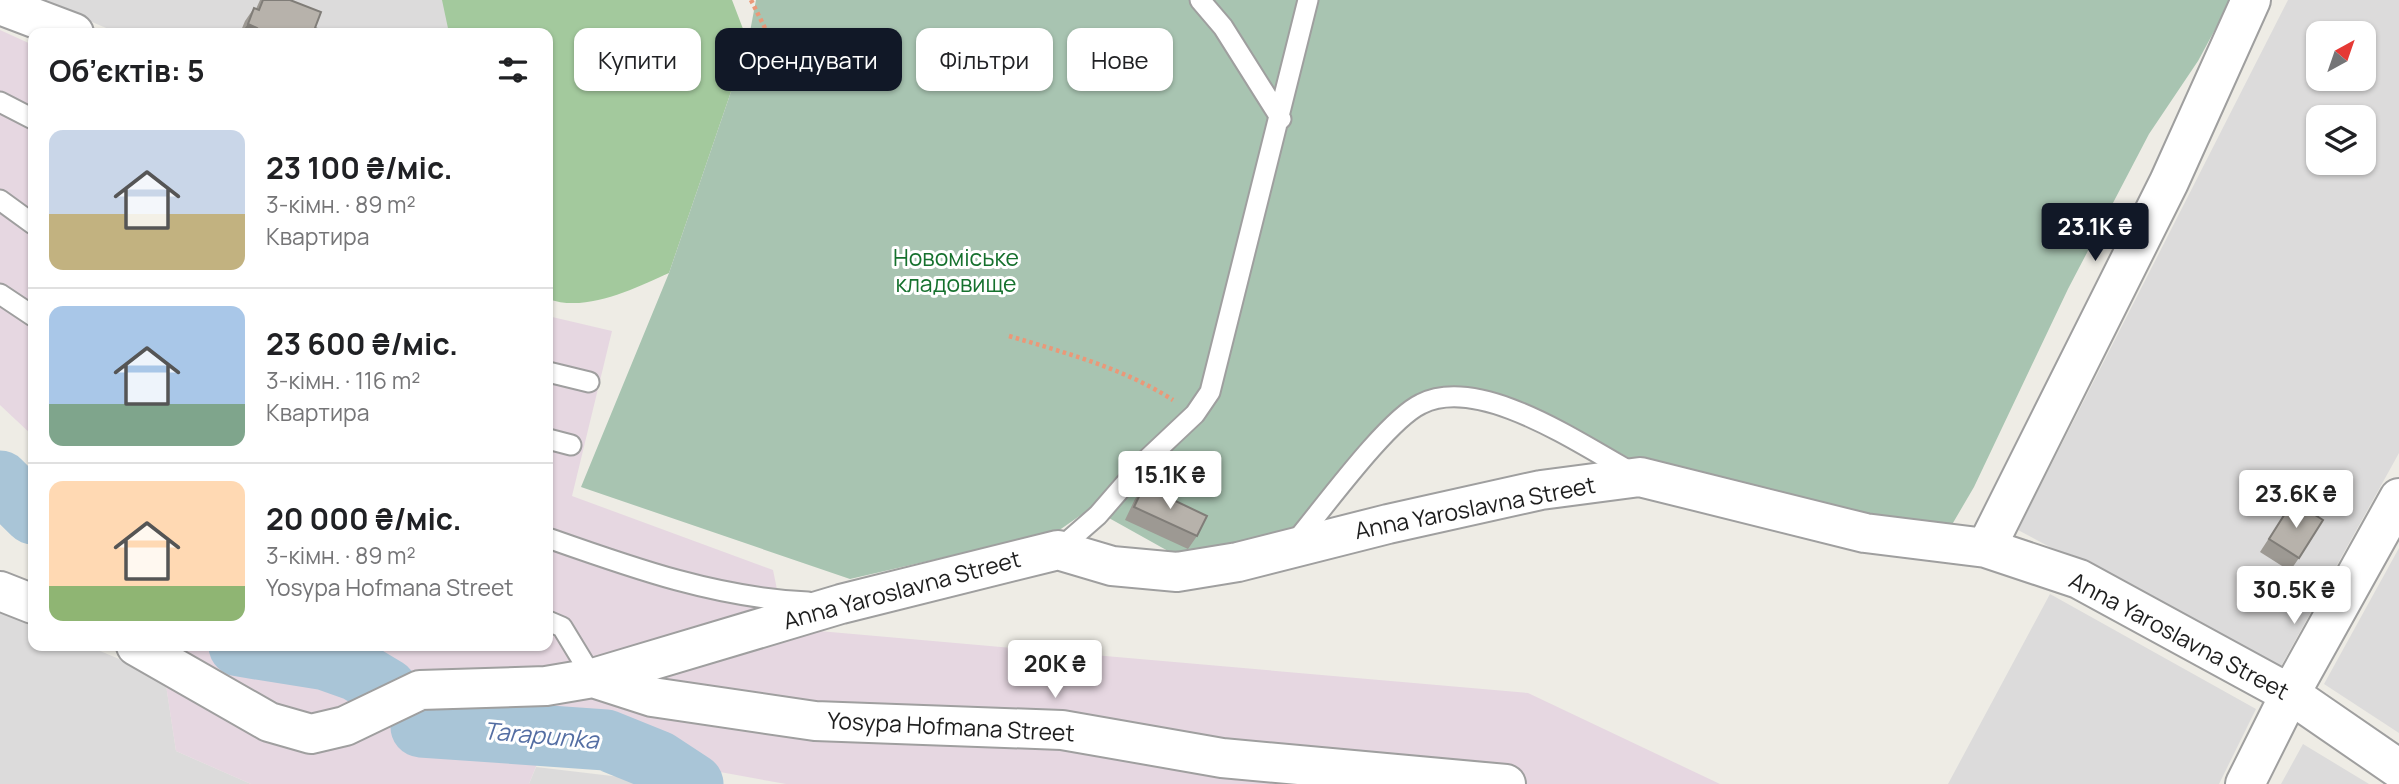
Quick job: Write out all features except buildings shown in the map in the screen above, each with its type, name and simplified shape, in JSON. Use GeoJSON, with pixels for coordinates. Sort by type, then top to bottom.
{"type":"FeatureCollection","features":[{"type":"Feature","properties":{"kind":"street"},"geometry":{"type":"LineString","coordinates":[[1986,548],[2169,182],[2251,0]]}},
{"type":"Feature","properties":{"kind":"street"},"geometry":{"type":"LineString","coordinates":[[0,5],[61,28]]}},
{"type":"Feature","properties":{"kind":"street","name":"Anna Yaroslavna Street"},"geometry":{"type":"LineString","coordinates":[[593,678],[841,604],[1058,550],[1112,566],[1177,572],[1238,562],[1292,547],[1541,490],[1640,477],[1865,533],[1986,548],[2079,579],[2290,695],[2399,769]]}},
{"type":"Feature","properties":{"kind":"street"},"geometry":{"type":"LineString","coordinates":[[2245,784],[2290,695],[2399,499]]}},
{"type":"Feature","properties":{"kind":"street"},"geometry":{"type":"LineString","coordinates":[[0,591],[28,602]]}},
{"type":"Feature","properties":{"kind":"street","name":"Yosypa Hofmana Street"},"geometry":{"type":"LineString","coordinates":[[145,651],[269,722],[311,734],[345,726],[419,690],[546,686],[593,678],[652,697],[815,721],[1062,730],[1222,758],[1506,784]]}},
{"type":"Feature","properties":{"kind":"lane"},"geometry":{"type":"LineString","coordinates":[[1200,0],[1223,27],[1281,119]]}},
{"type":"Feature","properties":{"kind":"lane"},"geometry":{"type":"LineString","coordinates":[[1058,550],[1098,515],[1152,453],[1195,414],[1210,392],[1281,119],[1308,0]]}},
{"type":"Feature","properties":{"kind":"lane"},"geometry":{"type":"LineString","coordinates":[[0,102],[28,116]]}},
{"type":"Feature","properties":{"kind":"lane"},"geometry":{"type":"LineString","coordinates":[[0,200],[28,220]]}},
{"type":"Feature","properties":{"kind":"lane"},"geometry":{"type":"LineString","coordinates":[[0,294],[28,313]]}},
{"type":"Feature","properties":{"kind":"lane"},"geometry":{"type":"LineString","coordinates":[[553,373],[589,382]]}},
{"type":"Feature","properties":{"kind":"lane"},"geometry":{"type":"LineString","coordinates":[[1292,547],[1386,434],[1411,410],[1435,398],[1461,397],[1479,400],[1527,416],[1640,477]]}},
{"type":"Feature","properties":{"kind":"lane"},"geometry":{"type":"LineString","coordinates":[[553,440],[571,445]]}},
{"type":"Feature","properties":{"kind":"lane"},"geometry":{"type":"LineString","coordinates":[[553,540],[698,587],[767,600],[841,604]]}},
{"type":"Feature","properties":{"kind":"lane"},"geometry":{"type":"LineString","coordinates":[[553,623],[562,627],[593,678]]}},
{"type":"Feature","properties":{"kind":"path"},"geometry":{"type":"LineString","coordinates":[[751,0],[765,28]]}},
{"type":"Feature","properties":{"kind":"path"},"geometry":{"type":"LineString","coordinates":[[1009,336],[1096,361],[1150,385],[1195,414]]}},
{"type":"Feature","properties":{"kind":"shaded area"},"geometry":{"type":"Polygon","coordinates":[[[40,0],[458,0],[450,28],[106,28],[40,0]]]}},
{"type":"Feature","properties":{"kind":"shaded area"},"geometry":{"type":"Polygon","coordinates":[[[2288,0],[2399,0],[2399,453],[2279,670],[2018,530],[2288,0]]]}},
{"type":"Feature","properties":{"kind":"shaded area"},"geometry":{"type":"Polygon","coordinates":[[[0,30],[28,43],[28,431],[0,405],[0,30]]]}},
{"type":"Feature","properties":{"kind":"shaded area"},"geometry":{"type":"Polygon","coordinates":[[[553,317],[612,331],[572,496],[773,570],[785,628],[1528,693],[1720,784],[786,784],[698,768],[661,752],[547,739],[529,784],[251,784],[176,751],[161,651],[553,651],[553,317]]]}},
{"type":"Feature","properties":{"kind":"shaded area"},"geometry":{"type":"Polygon","coordinates":[[[2399,548],[2399,733],[2324,684],[2399,548]]]}},
{"type":"Feature","properties":{"kind":"shaded area"},"geometry":{"type":"Polygon","coordinates":[[[2050,594],[2256,709],[2219,784],[1948,784],[2050,594]]]}},
{"type":"Feature","properties":{"kind":"shaded area"},"geometry":{"type":"Polygon","coordinates":[[[0,609],[28,621],[28,651],[100,651],[165,678],[176,751],[251,784],[0,784],[0,609]]]}},
{"type":"Feature","properties":{"kind":"shaded area"},"geometry":{"type":"Polygon","coordinates":[[[2303,744],[2369,784],[2281,784],[2303,744]]]}},
{"type":"Feature","properties":{"kind":"shaded area"},"geometry":{"type":"Polygon","coordinates":[[[536,767],[663,782],[666,784],[529,784],[536,767]]]}},
{"type":"Feature","properties":{"kind":"green space"},"geometry":{"type":"Polygon","coordinates":[[[442,0],[732,0],[743,28],[715,28],[715,91],[731,91],[669,273],[626,292],[579,303],[553,300],[553,28],[448,28],[442,0]]]}},
{"type":"Feature","properties":{"kind":"green space","name":"Новоміське кладовище"},"geometry":{"type":"Polygon","coordinates":[[[756,0],[2231,0],[2198,61],[2149,134],[2068,289],[1974,487],[1950,528],[1832,515],[1652,470],[1541,411],[1498,398],[1426,393],[1399,406],[1288,537],[1186,561],[1091,508],[1058,531],[850,579],[581,487],[669,273],[731,91],[902,91],[902,28],[751,28],[756,0]]]}},
{"type":"Feature","properties":{"kind":"waterway","name":"Tarapunka"},"geometry":{"type":"LineString","coordinates":[[0,481],[28,509]]}},
{"type":"Feature","properties":{"kind":"waterway","name":"Tarapunka"},"geometry":{"type":"LineString","coordinates":[[270,651],[326,660],[357,671],[387,689]]}},
{"type":"Feature","properties":{"kind":"waterway","name":"Tarapunka"},"geometry":{"type":"LineString","coordinates":[[421,727],[606,740],[658,761],[693,784]]}}]}
